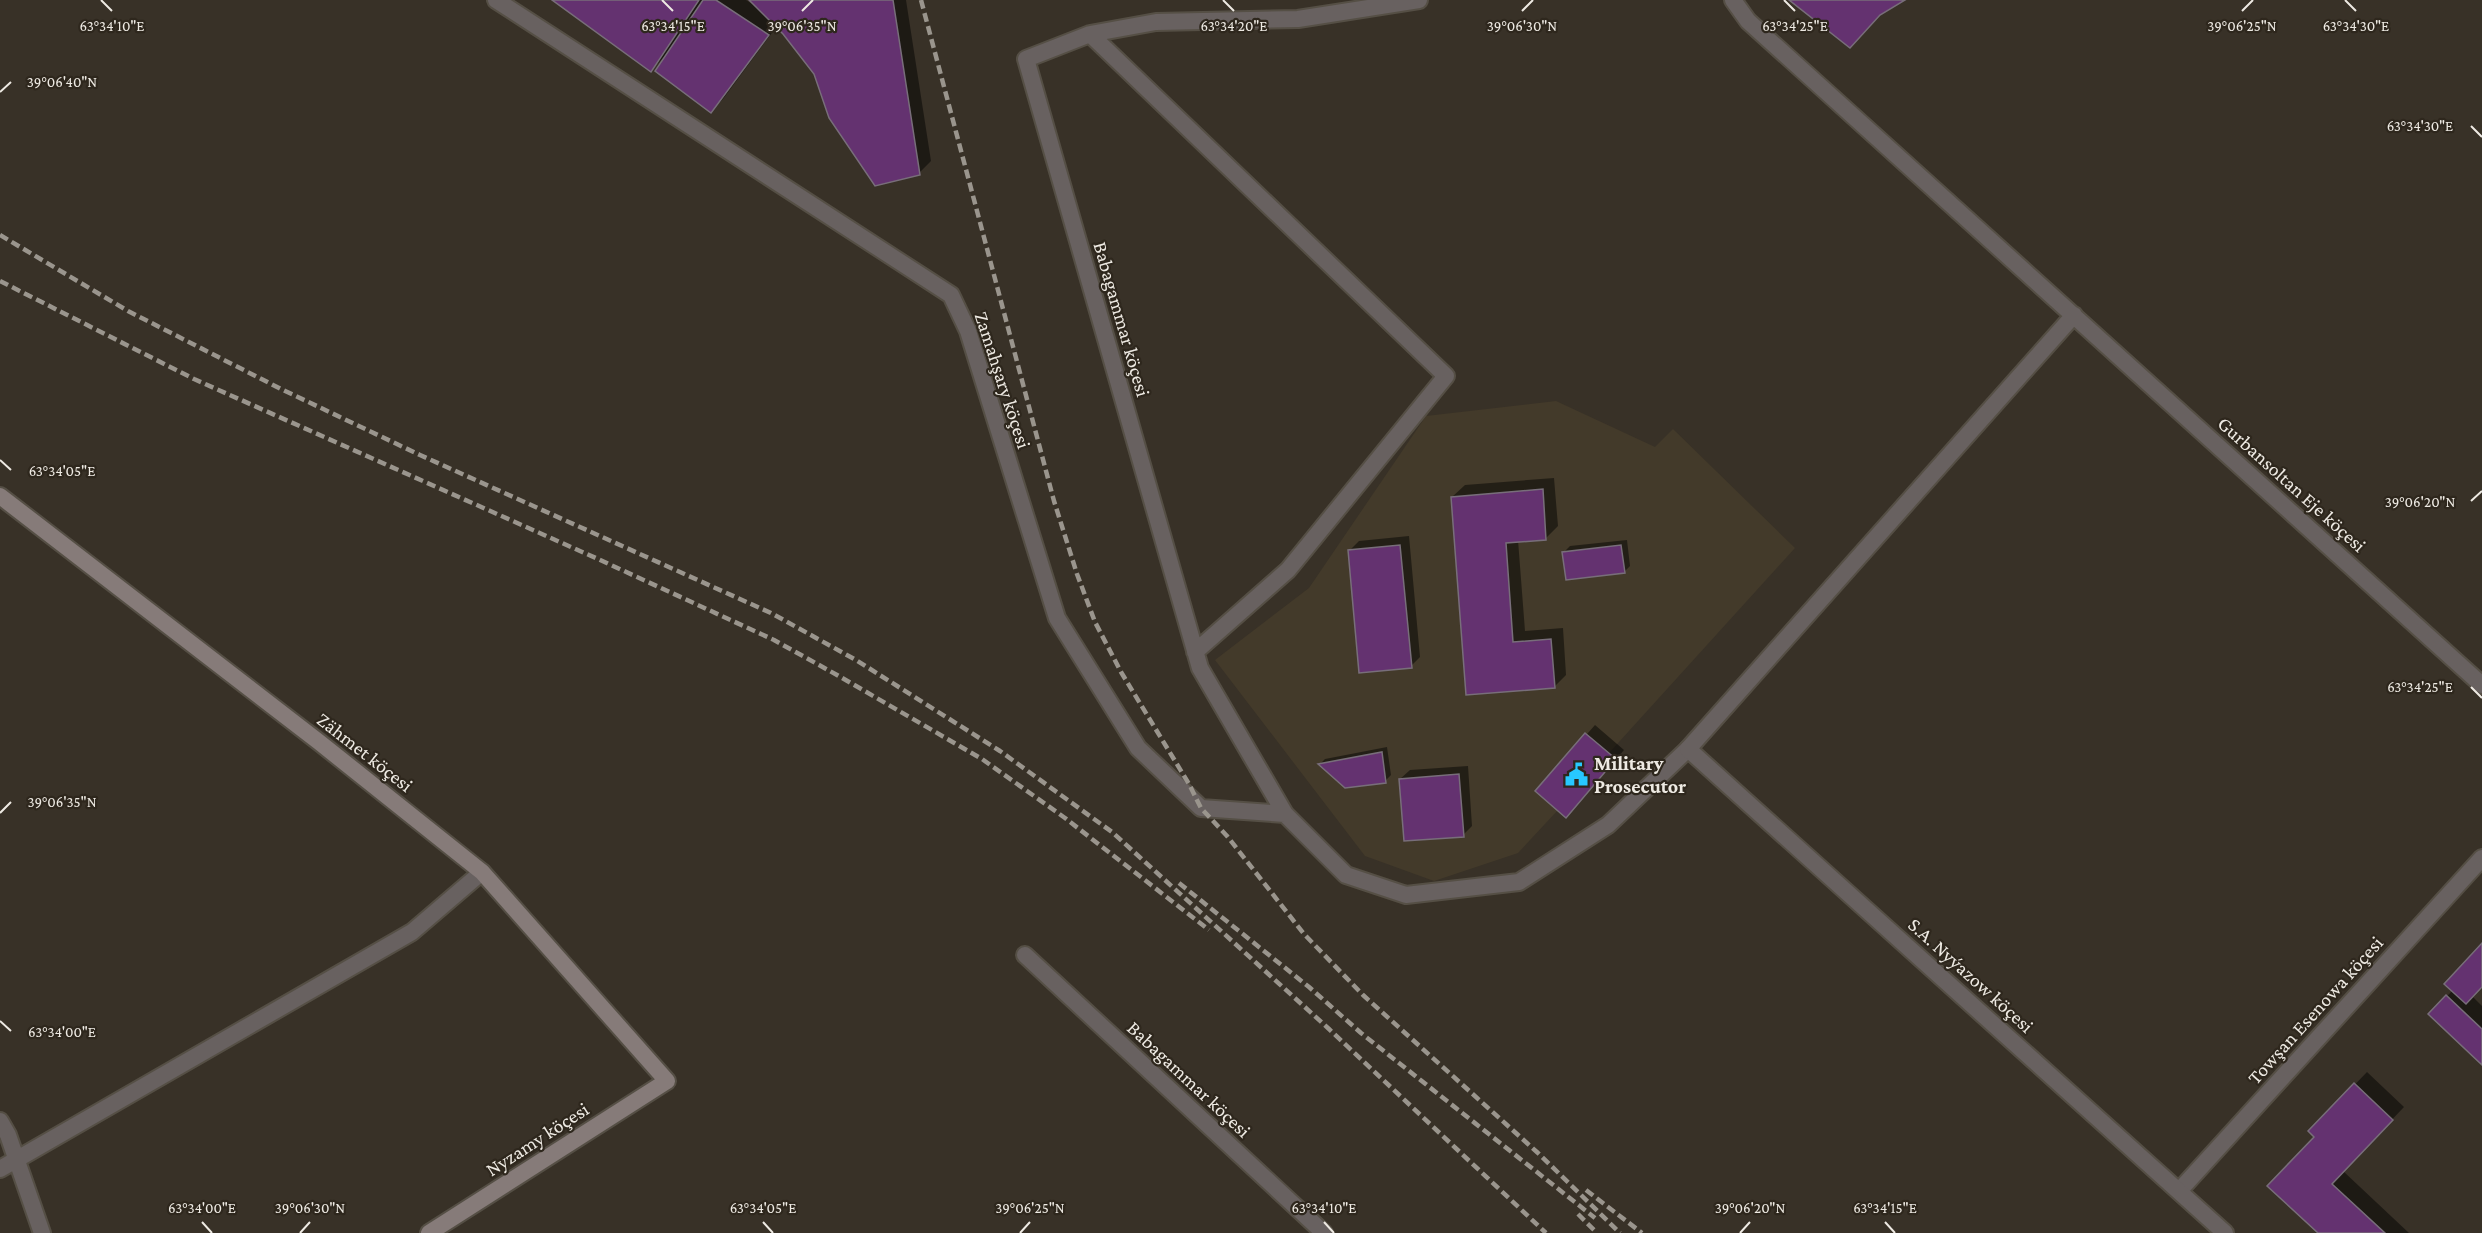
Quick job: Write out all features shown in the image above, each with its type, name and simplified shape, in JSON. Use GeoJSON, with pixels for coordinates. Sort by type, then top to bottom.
{"type":"FeatureCollection","features":[{"type":"Feature","properties":{"kind":"main road","name":"Zähmet köçesi"},"geometry":{"type":"LineString","coordinates":[[0,496],[319,742],[482,872],[667,1081]]}},
{"type":"Feature","properties":{"kind":"main road","name":"Nyzamy köçesi"},"geometry":{"type":"LineString","coordinates":[[429,1233],[667,1081]]}},
{"type":"Feature","properties":{"kind":"street","name":"Zamahşary köçesi"},"geometry":{"type":"LineString","coordinates":[[496,0],[951,295],[968,331],[1057,618],[1138,748],[1201,808],[1285,814]]}},
{"type":"Feature","properties":{"kind":"street","name":"Babagammar köçesi"},"geometry":{"type":"LineString","coordinates":[[1419,0],[1298,19],[1156,22],[1090,34],[1026,59],[1200,668],[1285,814],[1346,875],[1406,895],[1519,882],[1608,825],[1688,749]]}},
{"type":"Feature","properties":{"kind":"street","name":"Gurbansoltan Eje köçesi"},"geometry":{"type":"LineString","coordinates":[[1733,0],[1748,21],[2482,685]]}},
{"type":"Feature","properties":{"kind":"street"},"geometry":{"type":"LineString","coordinates":[[1090,34],[1446,376],[1288,570],[1195,652]]}},
{"type":"Feature","properties":{"kind":"street"},"geometry":{"type":"LineString","coordinates":[[1688,749],[2074,315]]}},
{"type":"Feature","properties":{"kind":"street","name":"S.A. Nyýazow köçesi"},"geometry":{"type":"LineString","coordinates":[[1688,749],[2225,1233]]}},
{"type":"Feature","properties":{"kind":"street","name":"Towşan Esenowa köçesi"},"geometry":{"type":"LineString","coordinates":[[2179,1191],[2482,858]]}},
{"type":"Feature","properties":{"kind":"street"},"geometry":{"type":"LineString","coordinates":[[0,1169],[412,932],[482,872]]}},
{"type":"Feature","properties":{"kind":"street","name":"Babagammar köçesi"},"geometry":{"type":"LineString","coordinates":[[1025,955],[1324,1233]]}},
{"type":"Feature","properties":{"kind":"street"},"geometry":{"type":"LineString","coordinates":[[0,1121],[8,1135],[42,1233]]}},
{"type":"Feature","properties":{"kind":"shaded area"},"geometry":{"type":"Polygon","coordinates":[[[1556,401],[1655,447],[1673,429],[1795,548],[1609,753],[1585,733],[1558,810],[1518,853],[1434,881],[1365,856],[1215,660],[1309,588],[1426,416],[1556,401]]]}},
{"type":"Feature","properties":{"kind":"building"},"geometry":{"type":"Polygon","coordinates":[[[552,0],[699,0],[651,72],[552,0]]]}},
{"type":"Feature","properties":{"kind":"building"},"geometry":{"type":"Polygon","coordinates":[[[703,0],[716,0],[769,35],[711,113],[655,71],[703,0]]]}},
{"type":"Feature","properties":{"kind":"building"},"geometry":{"type":"Polygon","coordinates":[[[749,0],[893,0],[920,175],[875,186],[829,118],[814,74],[783,34],[749,0]]]}},
{"type":"Feature","properties":{"kind":"building"},"geometry":{"type":"Polygon","coordinates":[[[1789,0],[1905,0],[1880,15],[1850,48],[1789,0]]]}},
{"type":"Feature","properties":{"kind":"building"},"geometry":{"type":"Polygon","coordinates":[[[1543,489],[1546,540],[1506,543],[1513,642],[1551,639],[1555,688],[1466,695],[1451,497],[1543,489]]]}},
{"type":"Feature","properties":{"kind":"building"},"geometry":{"type":"Polygon","coordinates":[[[1400,545],[1412,668],[1359,673],[1348,550],[1400,545]]]}},
{"type":"Feature","properties":{"kind":"building"},"geometry":{"type":"Polygon","coordinates":[[[1621,545],[1625,573],[1566,580],[1562,552],[1621,545]]]}},
{"type":"Feature","properties":{"kind":"building","name":"Military Prosecutor"},"geometry":{"type":"Polygon","coordinates":[[[1585,733],[1616,759],[1566,818],[1535,791],[1585,733]]]}},
{"type":"Feature","properties":{"kind":"building"},"geometry":{"type":"Polygon","coordinates":[[[1382,752],[1386,783],[1345,788],[1318,764],[1382,752]]]}},
{"type":"Feature","properties":{"kind":"building"},"geometry":{"type":"Polygon","coordinates":[[[1459,774],[1464,837],[1404,841],[1399,779],[1459,774]]]}},
{"type":"Feature","properties":{"kind":"building"},"geometry":{"type":"Polygon","coordinates":[[[2482,943],[2482,987],[2466,1004],[2444,984],[2482,943]]]}},
{"type":"Feature","properties":{"kind":"building"},"geometry":{"type":"Polygon","coordinates":[[[2446,995],[2482,1029],[2482,1065],[2428,1014],[2446,995]]]}},
{"type":"Feature","properties":{"kind":"building"},"geometry":{"type":"Polygon","coordinates":[[[2354,1083],[2393,1120],[2332,1184],[2385,1233],[2318,1233],[2267,1186],[2314,1137],[2308,1131],[2354,1083]]]}},
{"type":"Feature","properties":{"kind":"railway"},"geometry":{"type":"LineString","coordinates":[[921,0],[1054,501],[1095,622],[1121,672],[1189,784],[1201,808],[1227,836],[1304,934],[1363,995],[1538,1153],[1620,1233]]}},
{"type":"Feature","properties":{"kind":"railway"},"geometry":{"type":"LineString","coordinates":[[0,235],[128,311],[281,389],[420,455],[771,613],[856,660],[1000,751],[1112,832],[1329,1029],[1546,1233]]}},
{"type":"Feature","properties":{"kind":"railway"},"geometry":{"type":"LineString","coordinates":[[0,281],[194,379],[774,640],[982,759],[1065,818],[1209,930]]}},
{"type":"Feature","properties":{"kind":"railway"},"geometry":{"type":"LineString","coordinates":[[1179,883],[1309,987],[1361,1033],[1595,1218]]}},
{"type":"Feature","properties":{"kind":"railway"},"geometry":{"type":"LineString","coordinates":[[1586,1190],[1642,1233]]}},
{"type":"Feature","properties":{"kind":"railway"},"geometry":{"type":"LineString","coordinates":[[1578,1214],[1597,1233]]}},
{"type":"Feature","properties":{"kind":"place","name":"Military Prosecutor"},"geometry":{"type":"Point","coordinates":[1576,775]}}]}
